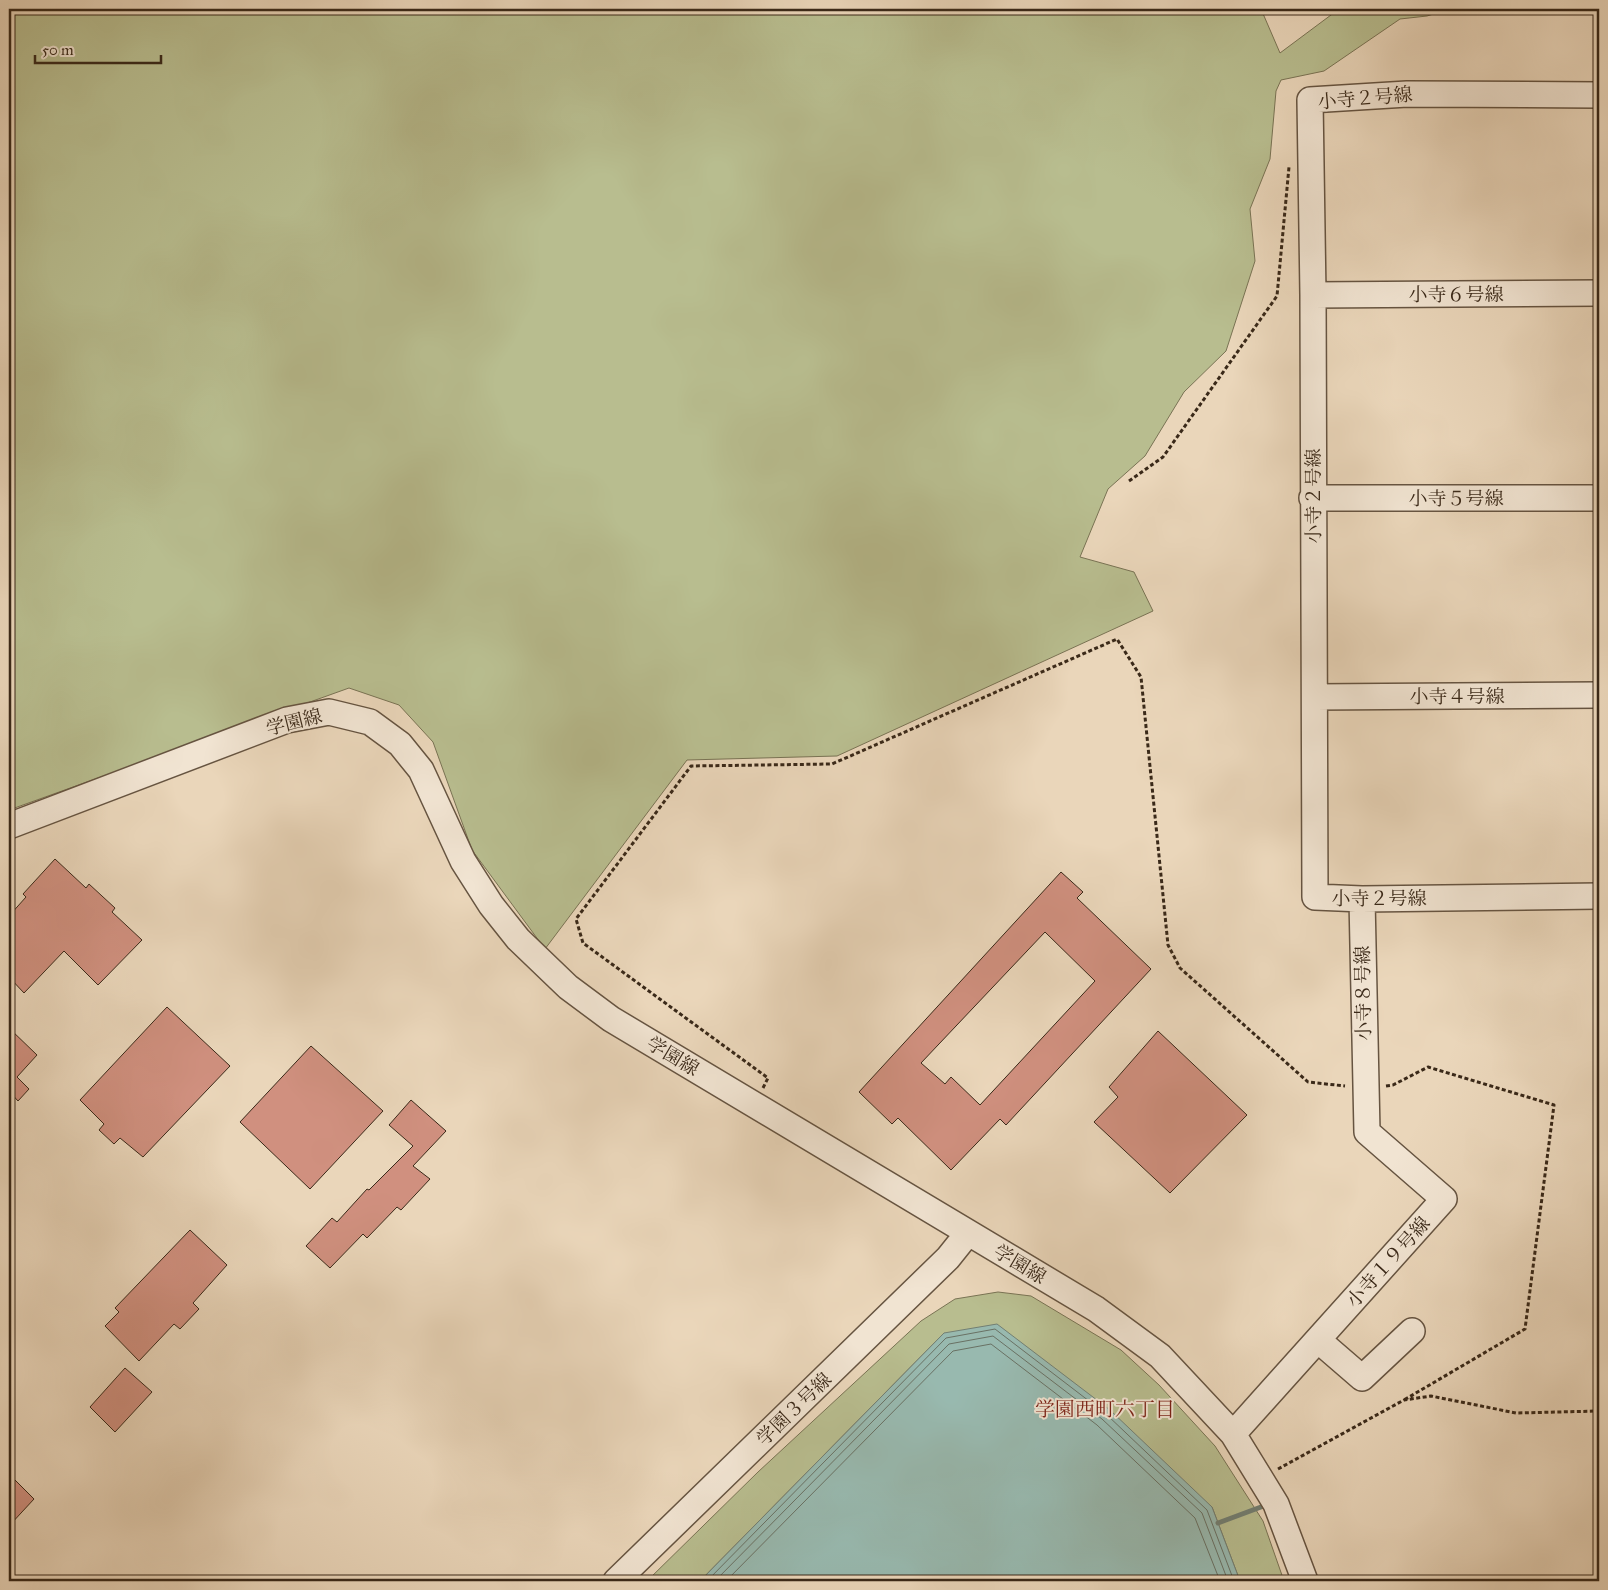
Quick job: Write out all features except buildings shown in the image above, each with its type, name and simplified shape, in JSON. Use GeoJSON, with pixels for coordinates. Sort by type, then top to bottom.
{"type":"FeatureCollection","features":[{"type":"Feature","properties":{"kind":"street","name":"小寺２号線"},"geometry":{"type":"LineString","coordinates":[[1599,95],[1407,94],[1310,100],[1313,295],[1312,498],[1315,897],[1362,899],[1599,896]]}},
{"type":"Feature","properties":{"kind":"street","name":"小寺６号線"},"geometry":{"type":"LineString","coordinates":[[1313,295],[1599,293]]}},
{"type":"Feature","properties":{"kind":"street","name":"小寺５号線"},"geometry":{"type":"LineString","coordinates":[[1312,498],[1599,498]]}},
{"type":"Feature","properties":{"kind":"street","name":"小寺４号線"},"geometry":{"type":"LineString","coordinates":[[1314,697],[1599,695]]}},
{"type":"Feature","properties":{"kind":"street","name":"学園線"},"geometry":{"type":"LineString","coordinates":[[9,826],[286,720],[329,712],[370,722],[400,744],[421,770],[463,861],[491,905],[518,939],[568,987],[611,1020],[1096,1309],[1160,1356],[1233,1434],[1276,1504],[1305,1581]]}},
{"type":"Feature","properties":{"kind":"street","name":"小寺８号線"},"geometry":{"type":"LineString","coordinates":[[1362,899],[1364,1088]]}},
{"type":"Feature","properties":{"kind":"street","name":"小寺１９号線"},"geometry":{"type":"LineString","coordinates":[[1233,1434],[1444,1199],[1367,1132],[1364,1088]]}},
{"type":"Feature","properties":{"kind":"street","name":"学園３号線"},"geometry":{"type":"LineString","coordinates":[[616,1581],[948,1258],[968,1233]]}},
{"type":"Feature","properties":{"kind":"street"},"geometry":{"type":"LineString","coordinates":[[1318,1340],[1362,1378],[1412,1331]]}},
{"type":"Feature","properties":{"kind":"path"},"geometry":{"type":"LineString","coordinates":[[1129,481],[1163,457],[1278,296],[1289,160]]}},
{"type":"Feature","properties":{"kind":"path"},"geometry":{"type":"LineString","coordinates":[[755,1105],[768,1078],[583,944],[576,919],[691,766],[832,764],[1117,639],[1141,677],[1168,944],[1180,968],[1308,1082],[1364,1088],[1394,1085],[1428,1067],[1554,1105],[1525,1329],[1404,1400],[1260,1478]]}},
{"type":"Feature","properties":{"kind":"path"},"geometry":{"type":"LineString","coordinates":[[1404,1400],[1431,1396],[1516,1413],[1599,1411]]}},
{"type":"Feature","properties":{"kind":"green space"},"geometry":{"type":"Polygon","coordinates":[[[9,9],[46,11],[68,9],[1261,9],[1280,53],[1339,9],[1450,9],[1427,16],[1400,19],[1324,71],[1281,80],[1276,91],[1270,159],[1250,209],[1255,261],[1226,351],[1184,392],[1145,456],[1108,489],[1080,557],[1134,572],[1153,611],[837,756],[687,760],[545,949],[472,850],[433,742],[399,705],[349,688],[9,810],[9,9]]]}},
{"type":"Feature","properties":{"kind":"green space"},"geometry":{"type":"Polygon","coordinates":[[[998,1292],[1031,1296],[1121,1350],[1159,1385],[1215,1446],[1263,1521],[1284,1581],[1240,1581],[1212,1507],[944,1333],[700,1581],[647,1581],[758,1472],[921,1321],[955,1299],[998,1292]]]}},
{"type":"Feature","properties":{"kind":"water"},"geometry":{"type":"Polygon","coordinates":[[[997,1324],[1110,1410],[1212,1507],[1240,1581],[700,1581],[944,1333],[997,1324]]]}},
{"type":"Feature","properties":{"kind":"waterway"},"geometry":{"type":"LineString","coordinates":[[1218,1523],[1269,1504]]}},
{"type":"Feature","properties":{"kind":"district","name":"学園西町六丁目"},"geometry":{"type":"Point","coordinates":[1105,1409]}}]}
